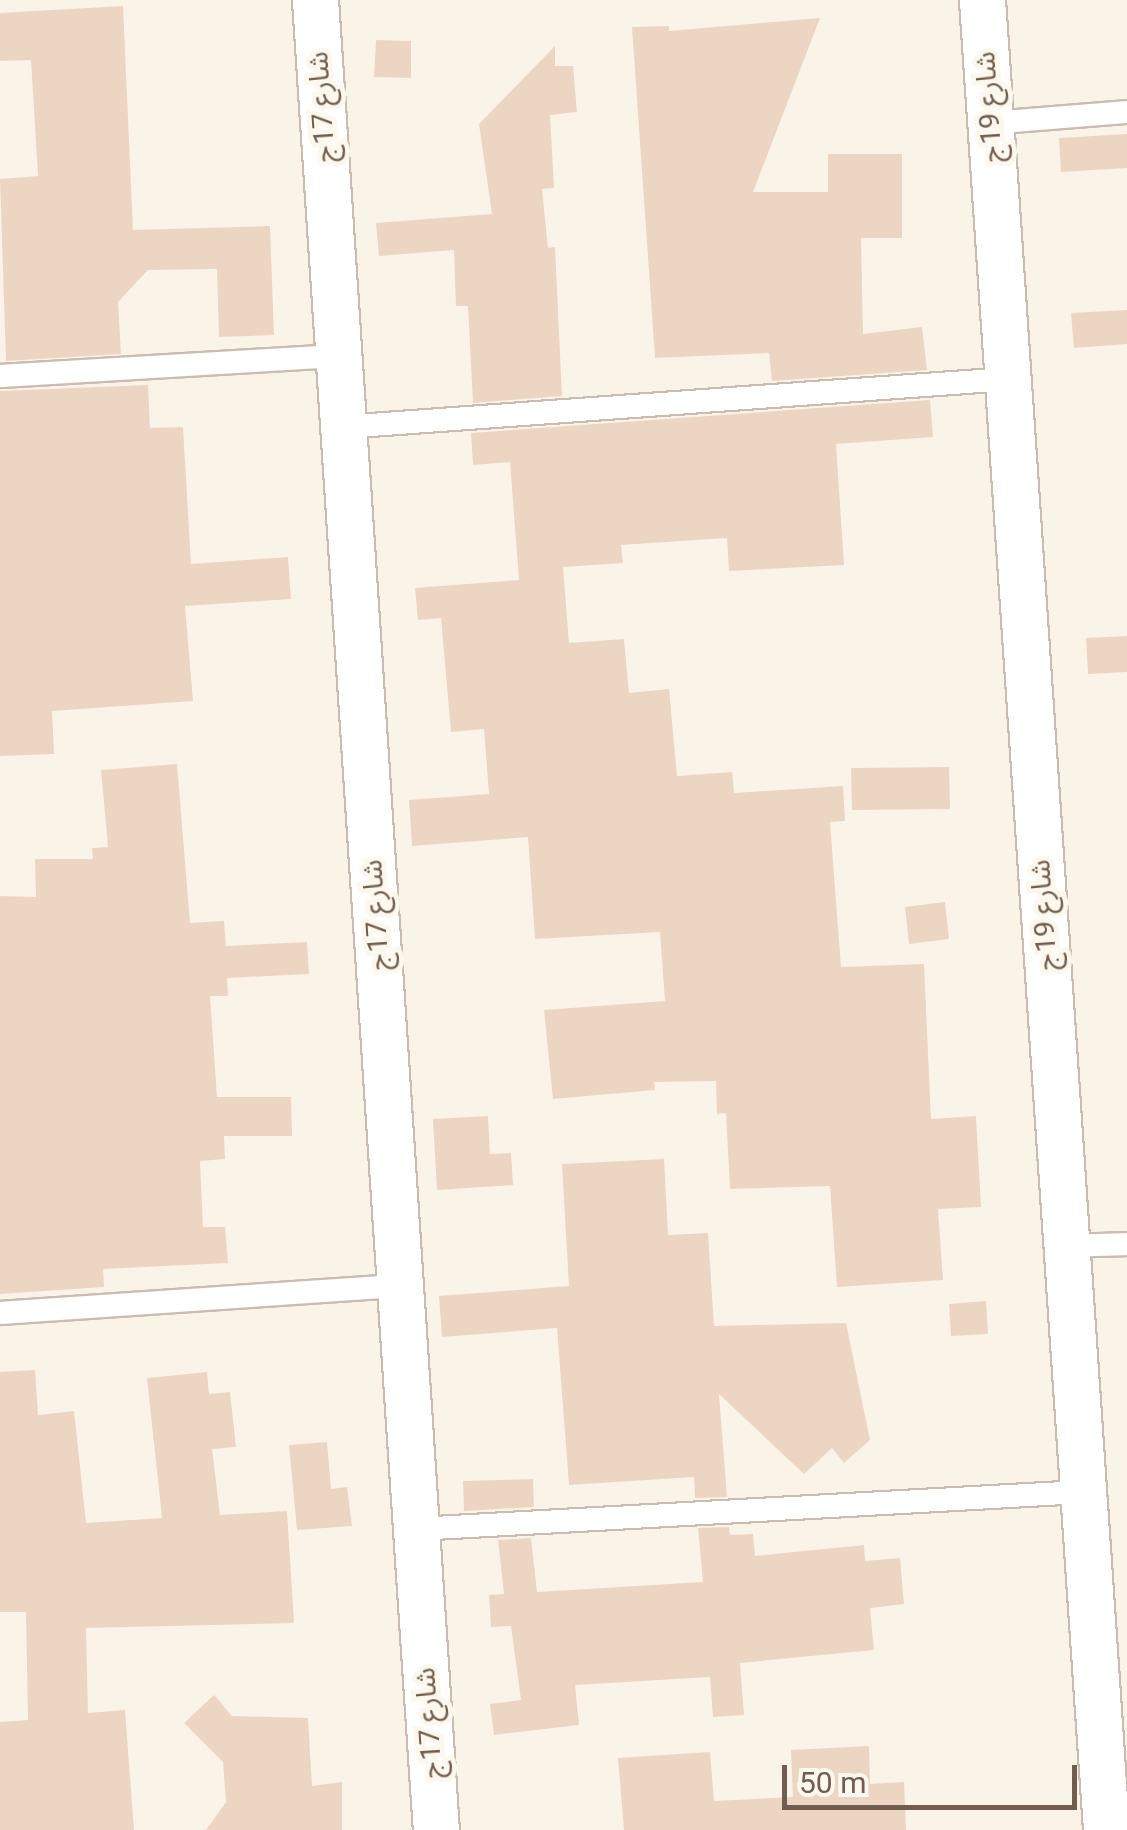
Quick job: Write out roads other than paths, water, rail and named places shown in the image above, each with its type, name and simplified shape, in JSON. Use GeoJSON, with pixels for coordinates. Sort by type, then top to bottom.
{"type":"FeatureCollection","features":[{"type":"Feature","properties":{"kind":"street","name":"شارع 17ج"},"geometry":{"type":"LineString","coordinates":[[315,0],[436,1830]]}},
{"type":"Feature","properties":{"kind":"street","name":"شارع 19ج"},"geometry":{"type":"LineString","coordinates":[[982,0],[1083,1492],[1112,1710],[1106,1830]]}},
{"type":"Feature","properties":{"kind":"lane"},"geometry":{"type":"LineString","coordinates":[[990,124],[1127,112]]}},
{"type":"Feature","properties":{"kind":"lane"},"geometry":{"type":"LineString","coordinates":[[0,376],[338,356]]}},
{"type":"Feature","properties":{"kind":"lane"},"geometry":{"type":"LineString","coordinates":[[344,426],[1008,379]]}},
{"type":"Feature","properties":{"kind":"lane"},"geometry":{"type":"LineString","coordinates":[[1066,1246],[1127,1244]]}},
{"type":"Feature","properties":{"kind":"lane"},"geometry":{"type":"LineString","coordinates":[[0,1314],[400,1286]]}},
{"type":"Feature","properties":{"kind":"lane"},"geometry":{"type":"LineString","coordinates":[[416,1529],[1083,1492]]}}]}
